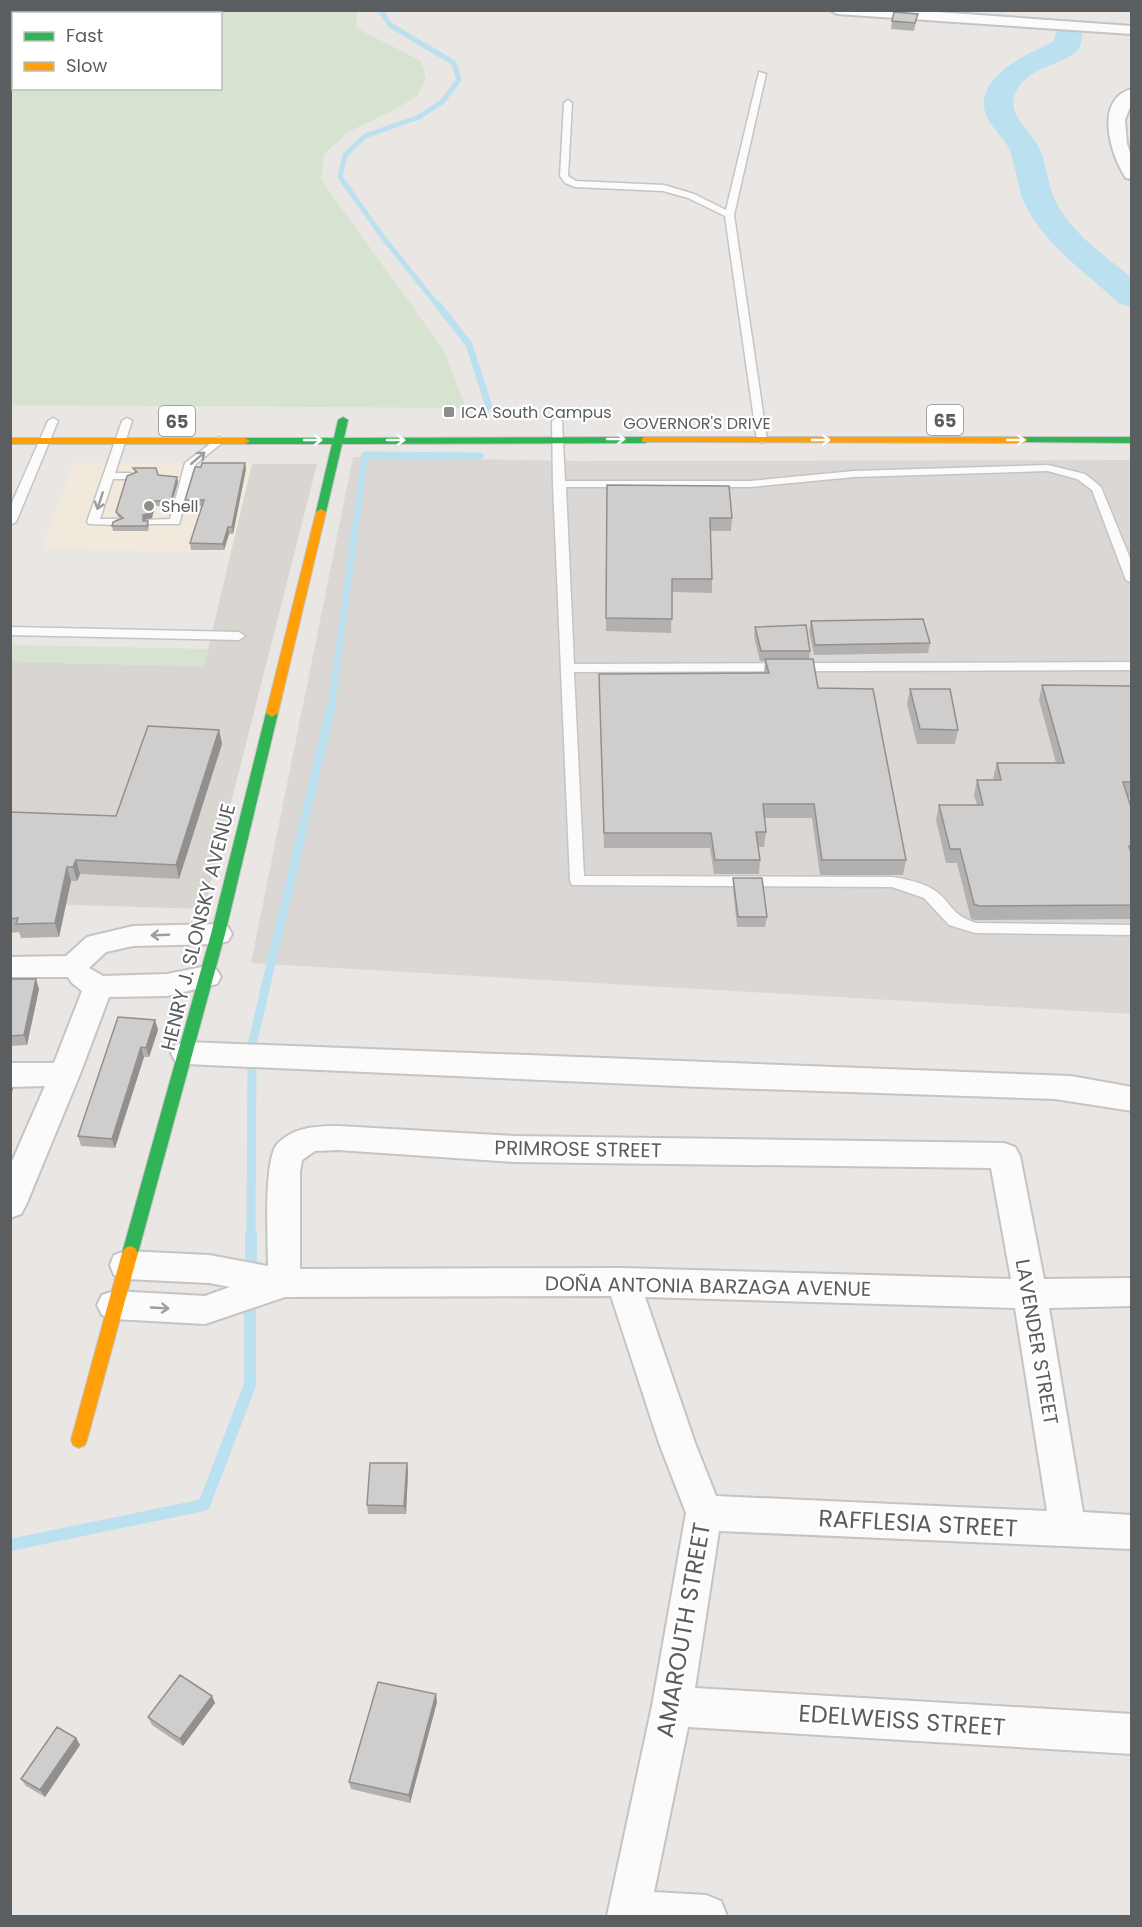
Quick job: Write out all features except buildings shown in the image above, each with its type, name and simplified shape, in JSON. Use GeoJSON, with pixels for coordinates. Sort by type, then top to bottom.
{"type":"FeatureCollection","features":[{"type":"Feature","properties":{"kind":"main road","name":"HENRY J. SLONSKY AVENUE"},"geometry":{"type":"LineString","coordinates":[[79,1440],[114,1305],[207,977],[338,440],[349,420],[326,420]]}},
{"type":"Feature","properties":{"kind":"main road","name":"GOVERNOR'S DRIVE"},"geometry":{"type":"LineString","coordinates":[[10,441],[1131,440]]}},
{"type":"Feature","properties":{"kind":"street"},"geometry":{"type":"LineString","coordinates":[[845,11],[1028,16],[1071,26],[1128,29]]}},
{"type":"Feature","properties":{"kind":"street"},"geometry":{"type":"LineString","coordinates":[[1131,94],[1126,97],[1118,115],[1118,144],[1124,164],[1131,174]]}},
{"type":"Feature","properties":{"kind":"street"},"geometry":{"type":"LineString","coordinates":[[10,967],[73,966],[83,954],[97,944],[133,936],[218,934]]}},
{"type":"Feature","properties":{"kind":"street"},"geometry":{"type":"LineString","coordinates":[[73,966],[82,977],[98,987],[167,985],[207,977]]}},
{"type":"Feature","properties":{"kind":"street"},"geometry":{"type":"LineString","coordinates":[[13,1192],[65,1074],[98,987]]}},
{"type":"Feature","properties":{"kind":"street"},"geometry":{"type":"LineString","coordinates":[[186,1053],[1071,1088],[1131,1100]]}},
{"type":"Feature","properties":{"kind":"street"},"geometry":{"type":"LineString","coordinates":[[10,1074],[65,1074]]}},
{"type":"Feature","properties":{"kind":"street","name":"PRIMROSE STREET"},"geometry":{"type":"LineString","coordinates":[[284,1283],[284,1172],[288,1153],[309,1139],[338,1138],[515,1149],[1004,1155]]}},
{"type":"Feature","properties":{"kind":"street","name":"LAVENDER STREET"},"geometry":{"type":"LineString","coordinates":[[1004,1155],[1030,1294],[1068,1530]]}},
{"type":"Feature","properties":{"kind":"street","name":"DOÑA ANTONIA BARZAGA AVENUE"},"geometry":{"type":"LineString","coordinates":[[126,1265],[209,1269],[284,1283],[623,1281],[1030,1294],[1131,1292]]}},
{"type":"Feature","properties":{"kind":"street","name":"AMAROUTH STREET"},"geometry":{"type":"LineString","coordinates":[[623,1281],[677,1443],[704,1514],[672,1706],[628,1914]]}},
{"type":"Feature","properties":{"kind":"street","name":"DOÑA ANTONIA BARZAGA AVENUE"},"geometry":{"type":"LineString","coordinates":[[114,1305],[205,1310],[284,1283]]}},
{"type":"Feature","properties":{"kind":"street","name":"RAFFLESIA STREET"},"geometry":{"type":"LineString","coordinates":[[704,1514],[1131,1532]]}},
{"type":"Feature","properties":{"kind":"street","name":"EDELWEISS STREET"},"geometry":{"type":"LineString","coordinates":[[672,1706],[1131,1734]]}},
{"type":"Feature","properties":{"kind":"street"},"geometry":{"type":"LineString","coordinates":[[628,1914],[706,1917]]}},
{"type":"Feature","properties":{"kind":"lane"},"geometry":{"type":"LineString","coordinates":[[762,74],[729,215],[762,440]]}},
{"type":"Feature","properties":{"kind":"lane"},"geometry":{"type":"LineString","coordinates":[[568,103],[564,176],[568,181],[575,184],[664,188],[691,196],[729,215]]}},
{"type":"Feature","properties":{"kind":"lane"},"geometry":{"type":"LineString","coordinates":[[557,420],[577,881],[892,882],[905,884],[929,894],[954,921],[975,928],[1131,930]]}},
{"type":"Feature","properties":{"kind":"lane"},"geometry":{"type":"LineString","coordinates":[[10,522],[53,421]]}},
{"type":"Feature","properties":{"kind":"lane"},"geometry":{"type":"LineString","coordinates":[[116,522],[93,522],[128,421]]}},
{"type":"Feature","properties":{"kind":"lane"},"geometry":{"type":"LineString","coordinates":[[150,522],[175,522],[191,463],[219,440]]}},
{"type":"Feature","properties":{"kind":"lane"},"geometry":{"type":"LineString","coordinates":[[560,483],[750,484],[854,474],[1047,468],[1061,470],[1090,480],[1097,489],[1131,580]]}},
{"type":"Feature","properties":{"kind":"lane"},"geometry":{"type":"LineString","coordinates":[[108,476],[130,476]]}},
{"type":"Feature","properties":{"kind":"lane"},"geometry":{"type":"LineString","coordinates":[[171,476],[187,477]]}},
{"type":"Feature","properties":{"kind":"lane"},"geometry":{"type":"LineString","coordinates":[[10,631],[239,636]]}},
{"type":"Feature","properties":{"kind":"lane"},"geometry":{"type":"LineString","coordinates":[[569,668],[1131,666]]}},
{"type":"Feature","properties":{"kind":"shaded area"},"geometry":{"type":"Polygon","coordinates":[[[353,457],[577,461],[1131,460],[1131,1014],[251,963],[353,457]]]}},
{"type":"Feature","properties":{"kind":"shaded area","name":"Shell"},"geometry":{"type":"Polygon","coordinates":[[[73,463],[252,464],[230,552],[42,549],[73,463]]]}},
{"type":"Feature","properties":{"kind":"shaded area"},"geometry":{"type":"Polygon","coordinates":[[[252,464],[317,464],[204,909],[11,903],[11,662],[204,666],[252,464]]]}},
{"type":"Feature","properties":{"kind":"green space"},"geometry":{"type":"Polygon","coordinates":[[[11,10],[357,11],[356,28],[421,61],[426,79],[417,96],[348,132],[324,154],[321,180],[443,349],[466,408],[11,405],[11,10]]]}},
{"type":"Feature","properties":{"kind":"green space"},"geometry":{"type":"Polygon","coordinates":[[[11,645],[207,649],[204,666],[11,662],[11,645]]]}},
{"type":"Feature","properties":{"kind":"waterway"},"geometry":{"type":"LineString","coordinates":[[380,10],[390,25],[454,63],[459,80],[442,102],[419,117],[365,136],[345,155],[340,177],[382,236],[439,307]]}},
{"type":"Feature","properties":{"kind":"waterway"},"geometry":{"type":"LineString","coordinates":[[1069,30],[1066,46],[1025,67],[1007,82],[999,102],[1000,114],[1024,148],[1037,195],[1047,215],[1068,240],[1132,297]]}},
{"type":"Feature","properties":{"kind":"waterway"},"geometry":{"type":"LineString","coordinates":[[438,305],[469,344],[489,407]]}},
{"type":"Feature","properties":{"kind":"waterway"},"geometry":{"type":"LineString","coordinates":[[331,708],[365,455],[480,456]]}},
{"type":"Feature","properties":{"kind":"waterway"},"geometry":{"type":"LineString","coordinates":[[251,1235],[252,1045],[331,707]]}},
{"type":"Feature","properties":{"kind":"waterway"},"geometry":{"type":"LineString","coordinates":[[251,1235],[251,1274]]}},
{"type":"Feature","properties":{"kind":"waterway"},"geometry":{"type":"LineString","coordinates":[[10,1545],[204,1505],[250,1385],[250,1297]]}},
{"type":"Feature","properties":{"kind":"traffic: fast"},"geometry":{"type":"LineString","coordinates":[[321,512],[343,420]]}},
{"type":"Feature","properties":{"kind":"traffic: fast"},"geometry":{"type":"LineString","coordinates":[[245,441],[645,440]]}},
{"type":"Feature","properties":{"kind":"traffic: fast"},"geometry":{"type":"LineString","coordinates":[[1023,440],[1132,440]]}},
{"type":"Feature","properties":{"kind":"traffic: fast"},"geometry":{"type":"LineString","coordinates":[[130,1253],[218,934],[272,713]]}},
{"type":"Feature","properties":{"kind":"traffic: slow"},"geometry":{"type":"LineString","coordinates":[[645,440],[1023,440]]}},
{"type":"Feature","properties":{"kind":"traffic: slow"},"geometry":{"type":"LineString","coordinates":[[10,441],[245,441]]}},
{"type":"Feature","properties":{"kind":"traffic: slow"},"geometry":{"type":"LineString","coordinates":[[272,713],[321,512]]}},
{"type":"Feature","properties":{"kind":"traffic: slow"},"geometry":{"type":"LineString","coordinates":[[79,1440],[130,1253]]}},
{"type":"Feature","properties":{"kind":"place","name":"ICA South Campus"},"geometry":{"type":"Point","coordinates":[449,412]}},
{"type":"Feature","properties":{"kind":"place","name":"Shell"},"geometry":{"type":"Point","coordinates":[149,506]}}]}
